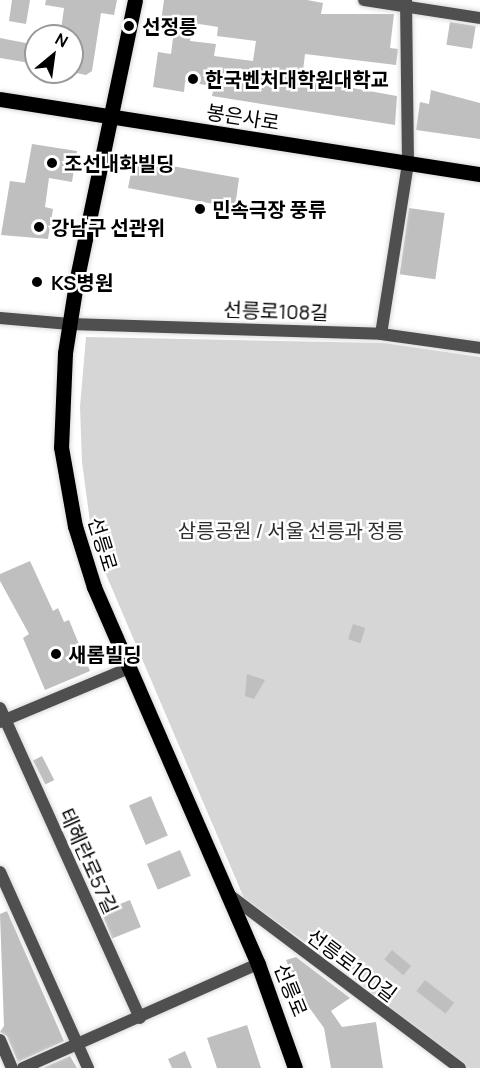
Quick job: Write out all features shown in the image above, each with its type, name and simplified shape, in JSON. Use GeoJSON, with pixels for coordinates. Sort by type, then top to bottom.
{"type":"FeatureCollection","features":[{"type":"Feature","properties":{"kind":"main road","name":"선릉로"},"geometry":{"type":"LineString","coordinates":[[135,0],[70,324],[61,447],[70,506],[87,565],[127,669],[223,890],[258,964],[295,1068]]}},
{"type":"Feature","properties":{"kind":"main road","name":"봉은사로"},"geometry":{"type":"LineString","coordinates":[[0,99],[480,174]]}},
{"type":"Feature","properties":{"kind":"street"},"geometry":{"type":"LineString","coordinates":[[364,0],[405,3],[480,18]]}},
{"type":"Feature","properties":{"kind":"street"},"geometry":{"type":"LineString","coordinates":[[381,334],[408,163],[405,3]]}},
{"type":"Feature","properties":{"kind":"street","name":"선릉로108길"},"geometry":{"type":"LineString","coordinates":[[0,318],[70,324],[381,334],[480,348]]}},
{"type":"Feature","properties":{"kind":"street"},"geometry":{"type":"LineString","coordinates":[[2,716],[127,669]]}},
{"type":"Feature","properties":{"kind":"street","name":"테헤란로57길"},"geometry":{"type":"LineString","coordinates":[[2,716],[140,1018]]}},
{"type":"Feature","properties":{"kind":"street"},"geometry":{"type":"LineString","coordinates":[[0,872],[88,1068]]}},
{"type":"Feature","properties":{"kind":"street","name":"선릉로100길"},"geometry":{"type":"LineString","coordinates":[[223,890],[460,1068]]}},
{"type":"Feature","properties":{"kind":"street"},"geometry":{"type":"LineString","coordinates":[[23,1068],[258,964]]}},
{"type":"Feature","properties":{"kind":"street"},"geometry":{"type":"LineString","coordinates":[[0,1040],[12,1068]]}},
{"type":"Feature","properties":{"kind":"green space","name":"삼릉공원 / 서울 선릉과 정릉"},"geometry":{"type":"Polygon","coordinates":[[[86,337],[384,343],[480,357],[480,1068],[465,1068],[341,968],[244,898],[93,544],[82,462],[80,407],[86,337]]]}},
{"type":"Feature","properties":{"kind":"building"},"geometry":{"type":"Polygon","coordinates":[[[12,0],[30,0],[26,24],[9,21],[12,0]]]}},
{"type":"Feature","properties":{"kind":"building"},"geometry":{"type":"Polygon","coordinates":[[[46,0],[117,0],[114,15],[101,13],[92,71],[86,75],[84,75],[84,24],[62,24],[64,8],[45,5],[46,0]]]}},
{"type":"Feature","properties":{"kind":"building"},"geometry":{"type":"Polygon","coordinates":[[[164,0],[307,0],[323,3],[321,14],[394,14],[390,48],[398,49],[396,65],[305,54],[302,79],[397,96],[395,125],[212,96],[214,86],[185,82],[184,92],[153,87],[158,52],[171,54],[174,30],[160,28],[164,0]],[[193,23],[190,41],[216,44],[214,56],[253,61],[256,41],[217,36],[218,27],[193,23]]]}},
{"type":"Feature","properties":{"kind":"building"},"geometry":{"type":"Polygon","coordinates":[[[450,22],[476,26],[472,49],[446,45],[450,22]]]}},
{"type":"Feature","properties":{"kind":"building"},"geometry":{"type":"Polygon","coordinates":[[[0,38],[24,43],[24,62],[0,58],[0,38]]]}},
{"type":"Feature","properties":{"kind":"building"},"geometry":{"type":"Polygon","coordinates":[[[431,90],[480,103],[480,139],[416,130],[420,102],[429,104],[431,90]]]}},
{"type":"Feature","properties":{"kind":"building"},"geometry":{"type":"Polygon","coordinates":[[[32,144],[77,151],[72,182],[49,178],[45,207],[53,209],[48,239],[1,235],[10,181],[25,183],[32,144]]]}},
{"type":"Feature","properties":{"kind":"building"},"geometry":{"type":"Polygon","coordinates":[[[144,161],[239,178],[235,208],[128,188],[132,168],[144,161]]]}},
{"type":"Feature","properties":{"kind":"building"},"geometry":{"type":"Polygon","coordinates":[[[409,208],[445,213],[435,279],[400,274],[409,208]]]}},
{"type":"Feature","properties":{"kind":"building","name":"새롬빌딩"},"geometry":{"type":"Polygon","coordinates":[[[30,561],[53,611],[58,608],[64,622],[69,620],[90,671],[45,690],[23,638],[29,634],[0,581],[0,574],[30,561]]]}},
{"type":"Feature","properties":{"kind":"building"},"geometry":{"type":"Polygon","coordinates":[[[353,624],[365,628],[360,643],[348,639],[353,624]]]}},
{"type":"Feature","properties":{"kind":"building"},"geometry":{"type":"Polygon","coordinates":[[[247,674],[265,680],[254,699],[245,696],[247,674]]]}},
{"type":"Feature","properties":{"kind":"building"},"geometry":{"type":"Polygon","coordinates":[[[42,756],[54,780],[45,785],[33,761],[42,756]]]}},
{"type":"Feature","properties":{"kind":"building"},"geometry":{"type":"Polygon","coordinates":[[[151,796],[168,836],[146,845],[129,805],[151,796]]]}},
{"type":"Feature","properties":{"kind":"building"},"geometry":{"type":"Polygon","coordinates":[[[180,850],[191,876],[158,890],[147,864],[180,850]]]}},
{"type":"Feature","properties":{"kind":"building"},"geometry":{"type":"Polygon","coordinates":[[[130,900],[141,927],[112,939],[101,912],[130,900]]]}},
{"type":"Feature","properties":{"kind":"building"},"geometry":{"type":"Polygon","coordinates":[[[7,911],[64,1041],[18,1062],[7,1036],[0,1032],[4,1026],[0,914],[7,911]]]}},
{"type":"Feature","properties":{"kind":"building"},"geometry":{"type":"Polygon","coordinates":[[[392,950],[411,966],[403,975],[384,959],[392,950]]]}},
{"type":"Feature","properties":{"kind":"building"},"geometry":{"type":"Polygon","coordinates":[[[296,957],[350,998],[331,1011],[342,1027],[376,1022],[383,1068],[331,1068],[324,1028],[303,999],[286,960],[296,957]]]}},
{"type":"Feature","properties":{"kind":"building"},"geometry":{"type":"Polygon","coordinates":[[[425,980],[454,1003],[446,1014],[416,991],[425,980]]]}},
{"type":"Feature","properties":{"kind":"building"},"geometry":{"type":"Polygon","coordinates":[[[247,1025],[261,1068],[217,1068],[207,1038],[247,1025]]]}},
{"type":"Feature","properties":{"kind":"building"},"geometry":{"type":"Polygon","coordinates":[[[185,1051],[192,1068],[172,1068],[168,1059],[185,1051]]]}},
{"type":"Feature","properties":{"kind":"building"},"geometry":{"type":"Polygon","coordinates":[[[70,1056],[77,1068],[43,1068],[70,1056]]]}},
{"type":"Feature","properties":{"kind":"place","name":"선정릉"},"geometry":{"type":"Point","coordinates":[129,26]}},
{"type":"Feature","properties":{"kind":"place","name":"한국벤처대학원대학교"},"geometry":{"type":"Point","coordinates":[193,79]}},
{"type":"Feature","properties":{"kind":"place","name":"조선내화빌딩"},"geometry":{"type":"Point","coordinates":[52,163]}},
{"type":"Feature","properties":{"kind":"place","name":"민속극장 풍류"},"geometry":{"type":"Point","coordinates":[200,209]}},
{"type":"Feature","properties":{"kind":"place","name":"강남구 선관위"},"geometry":{"type":"Point","coordinates":[39,227]}},
{"type":"Feature","properties":{"kind":"place","name":"KS병원"},"geometry":{"type":"Point","coordinates":[37,282]}},
{"type":"Feature","properties":{"kind":"place","name":"새롬빌딩"},"geometry":{"type":"Point","coordinates":[56,654]}}]}
